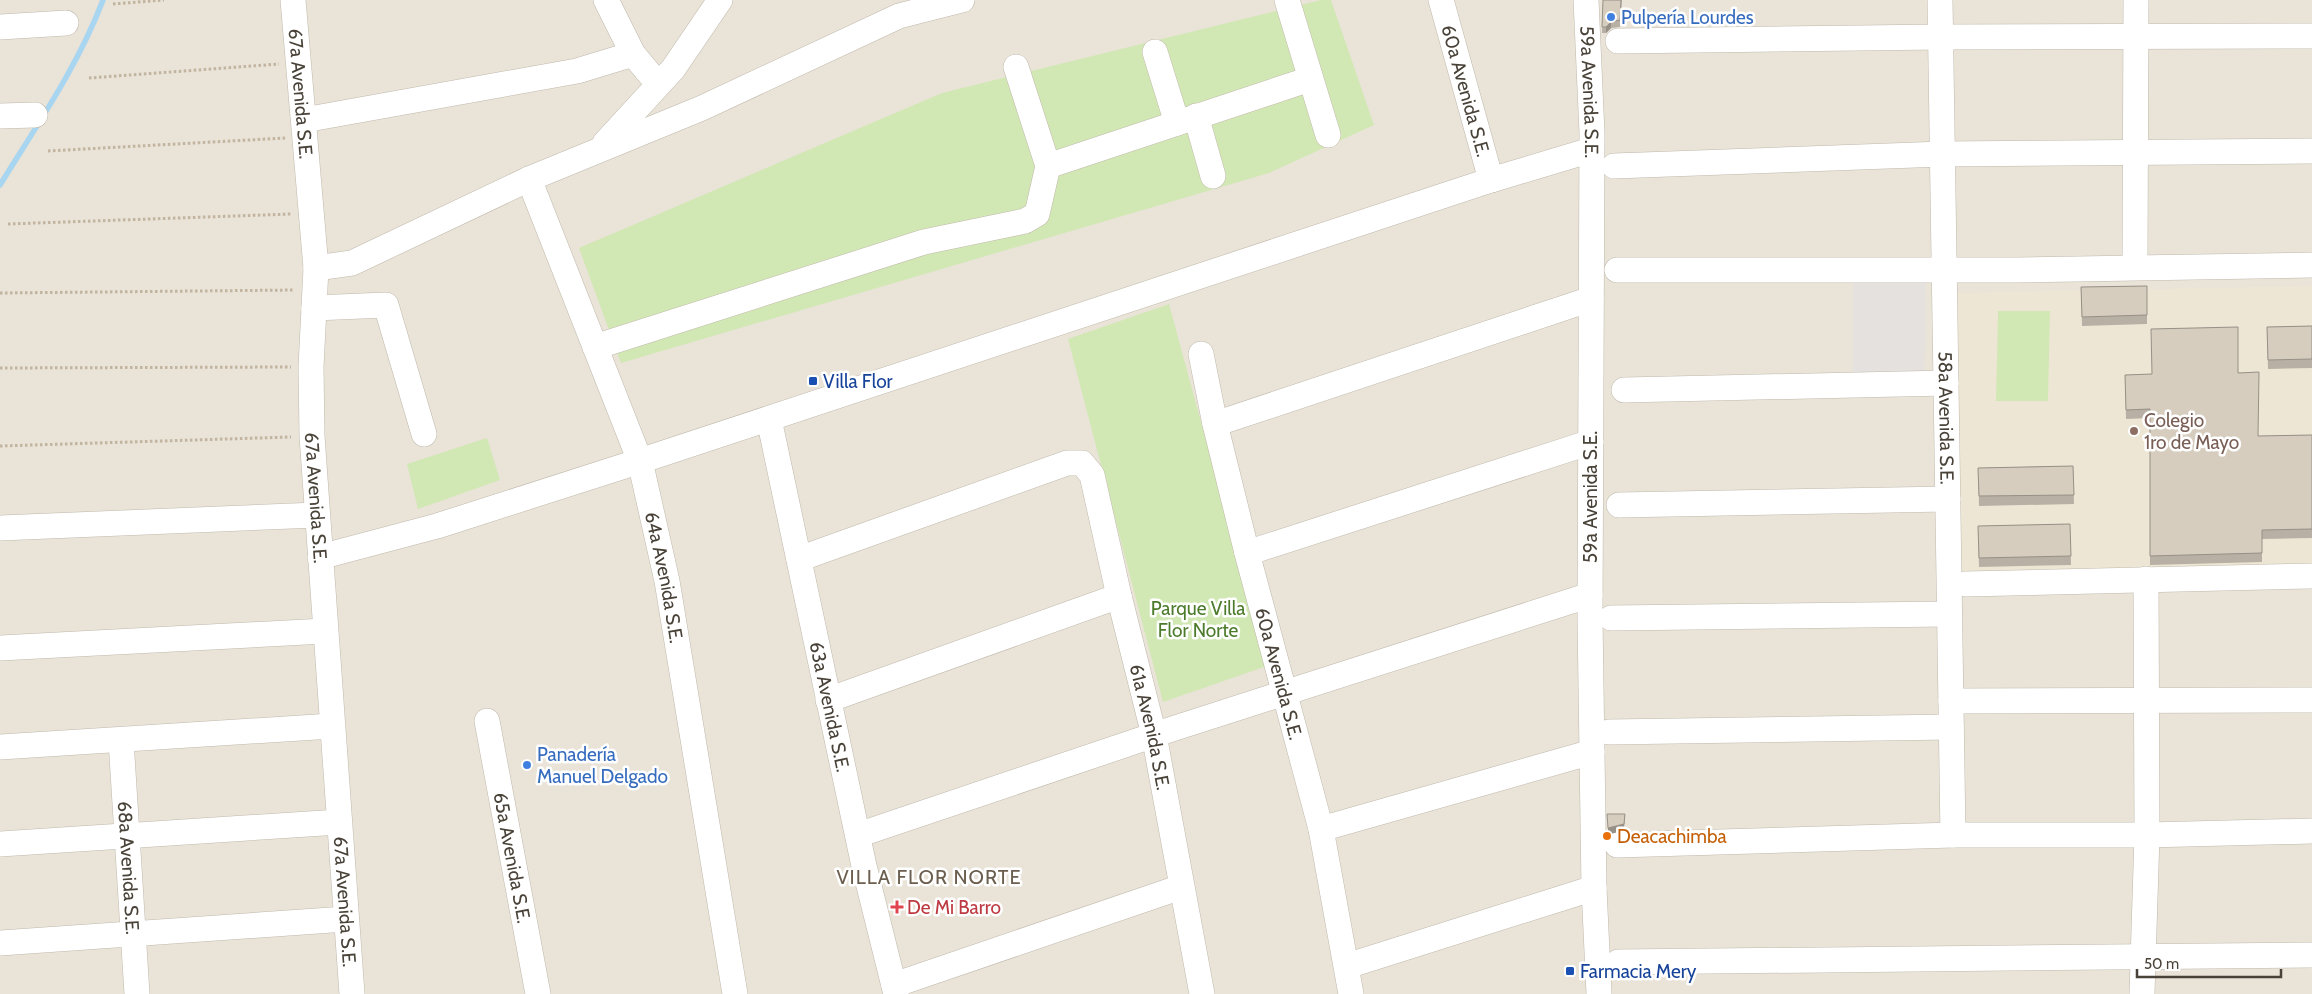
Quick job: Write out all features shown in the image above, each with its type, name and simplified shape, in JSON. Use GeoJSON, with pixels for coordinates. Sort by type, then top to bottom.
{"type":"FeatureCollection","features":[{"type":"Feature","properties":{"kind":"street","name":"67a Avenida S.E."},"geometry":{"type":"LineString","coordinates":[[293,0],[312,213],[315,289],[311,367],[312,436],[352,994]]}},
{"type":"Feature","properties":{"kind":"street"},"geometry":{"type":"LineString","coordinates":[[606,0],[633,54],[658,84]]}},
{"type":"Feature","properties":{"kind":"street"},"geometry":{"type":"LineString","coordinates":[[600,148],[673,69],[720,0]]}},
{"type":"Feature","properties":{"kind":"street"},"geometry":{"type":"LineString","coordinates":[[315,289],[352,263],[529,179],[600,148],[702,108],[904,8],[962,0]]}},
{"type":"Feature","properties":{"kind":"street"},"geometry":{"type":"LineString","coordinates":[[1287,0],[1328,134]]}},
{"type":"Feature","properties":{"kind":"street","name":"60a Avenida S.E."},"geometry":{"type":"LineString","coordinates":[[1441,0],[1491,180]]}},
{"type":"Feature","properties":{"kind":"street","name":"59a Avenida S.E."},"geometry":{"type":"LineString","coordinates":[[1586,0],[1592,150],[1590,595],[1594,888],[1599,994]]}},
{"type":"Feature","properties":{"kind":"street","name":"58a Avenida S.E."},"geometry":{"type":"LineString","coordinates":[[1940,0],[1946,269],[1953,834]]}},
{"type":"Feature","properties":{"kind":"street"},"geometry":{"type":"LineString","coordinates":[[2135,267],[2136,0]]}},
{"type":"Feature","properties":{"kind":"street"},"geometry":{"type":"LineString","coordinates":[[0,26],[66,23]]}},
{"type":"Feature","properties":{"kind":"street"},"geometry":{"type":"LineString","coordinates":[[1618,42],[1941,37],[2312,36]]}},
{"type":"Feature","properties":{"kind":"street"},"geometry":{"type":"LineString","coordinates":[[1155,52],[1213,176]]}},
{"type":"Feature","properties":{"kind":"street"},"geometry":{"type":"LineString","coordinates":[[304,129],[577,71],[633,54]]}},
{"type":"Feature","properties":{"kind":"street"},"geometry":{"type":"LineString","coordinates":[[595,347],[924,242],[1025,221],[1036,214],[1048,166],[1016,67]]}},
{"type":"Feature","properties":{"kind":"street"},"geometry":{"type":"LineString","coordinates":[[1048,166],[1310,79]]}},
{"type":"Feature","properties":{"kind":"street"},"geometry":{"type":"LineString","coordinates":[[0,116],[36,115]]}},
{"type":"Feature","properties":{"kind":"street"},"geometry":{"type":"LineString","coordinates":[[320,557],[437,526],[769,419],[1491,180],[1592,150]]}},
{"type":"Feature","properties":{"kind":"street"},"geometry":{"type":"LineString","coordinates":[[1614,166],[1943,154],[2312,150]]}},
{"type":"Feature","properties":{"kind":"street","name":"64a Avenida S.E."},"geometry":{"type":"LineString","coordinates":[[529,179],[640,461],[667,581],[735,994]]}},
{"type":"Feature","properties":{"kind":"street"},"geometry":{"type":"LineString","coordinates":[[1616,270],[2016,270],[2312,265]]}},
{"type":"Feature","properties":{"kind":"street"},"geometry":{"type":"LineString","coordinates":[[315,289],[386,305],[424,434]]}},
{"type":"Feature","properties":{"kind":"street"},"geometry":{"type":"LineString","coordinates":[[1215,424],[1591,299]]}},
{"type":"Feature","properties":{"kind":"street","name":"60a Avenida S.E."},"geometry":{"type":"LineString","coordinates":[[1201,354],[1215,424],[1247,553],[1321,829],[1351,994]]}},
{"type":"Feature","properties":{"kind":"street"},"geometry":{"type":"LineString","coordinates":[[1624,390],[1946,382]]}},
{"type":"Feature","properties":{"kind":"street","name":"63a Avenida S.E."},"geometry":{"type":"LineString","coordinates":[[769,419],[828,700],[895,989]]}},
{"type":"Feature","properties":{"kind":"street"},"geometry":{"type":"LineString","coordinates":[[1247,553],[1590,442]]}},
{"type":"Feature","properties":{"kind":"street","name":"61a Avenida S.E."},"geometry":{"type":"LineString","coordinates":[[799,559],[1067,463],[1082,463],[1092,475],[1119,596],[1154,734],[1202,994]]}},
{"type":"Feature","properties":{"kind":"street"},"geometry":{"type":"LineString","coordinates":[[1619,505],[1948,500]]}},
{"type":"Feature","properties":{"kind":"street"},"geometry":{"type":"LineString","coordinates":[[0,528],[317,516]]}},
{"type":"Feature","properties":{"kind":"street"},"geometry":{"type":"LineString","coordinates":[[1965,584],[2312,576]]}},
{"type":"Feature","properties":{"kind":"street"},"geometry":{"type":"LineString","coordinates":[[2142,994],[2147,835],[2146,580]]}},
{"type":"Feature","properties":{"kind":"street"},"geometry":{"type":"LineString","coordinates":[[858,835],[1154,734],[1590,595]]}},
{"type":"Feature","properties":{"kind":"street"},"geometry":{"type":"LineString","coordinates":[[828,700],[1119,596]]}},
{"type":"Feature","properties":{"kind":"street"},"geometry":{"type":"LineString","coordinates":[[1611,618],[1949,614]]}},
{"type":"Feature","properties":{"kind":"street"},"geometry":{"type":"LineString","coordinates":[[0,648],[325,631]]}},
{"type":"Feature","properties":{"kind":"street"},"geometry":{"type":"LineString","coordinates":[[1951,701],[2312,700]]}},
{"type":"Feature","properties":{"kind":"street","name":"65a Avenida S.E."},"geometry":{"type":"LineString","coordinates":[[487,721],[538,994]]}},
{"type":"Feature","properties":{"kind":"street"},"geometry":{"type":"LineString","coordinates":[[0,747],[332,726]]}},
{"type":"Feature","properties":{"kind":"street"},"geometry":{"type":"LineString","coordinates":[[1609,732],[1951,726]]}},
{"type":"Feature","properties":{"kind":"street","name":"68a Avenida S.E."},"geometry":{"type":"LineString","coordinates":[[121,740],[137,994]]}},
{"type":"Feature","properties":{"kind":"street"},"geometry":{"type":"LineString","coordinates":[[1321,829],[1592,752]]}},
{"type":"Feature","properties":{"kind":"street"},"geometry":{"type":"LineString","coordinates":[[0,844],[339,822]]}},
{"type":"Feature","properties":{"kind":"street"},"geometry":{"type":"LineString","coordinates":[[1617,845],[1953,834],[2147,835],[2312,831]]}},
{"type":"Feature","properties":{"kind":"street"},"geometry":{"type":"LineString","coordinates":[[895,989],[1181,887]]}},
{"type":"Feature","properties":{"kind":"street"},"geometry":{"type":"LineString","coordinates":[[1347,966],[1594,888]]}},
{"type":"Feature","properties":{"kind":"street"},"geometry":{"type":"LineString","coordinates":[[0,943],[346,919]]}},
{"type":"Feature","properties":{"kind":"street"},"geometry":{"type":"LineString","coordinates":[[1618,962],[2312,955]]}},
{"type":"Feature","properties":{"kind":"path"},"geometry":{"type":"LineString","coordinates":[[113,4],[164,0]]}},
{"type":"Feature","properties":{"kind":"path"},"geometry":{"type":"LineString","coordinates":[[89,78],[299,63]]}},
{"type":"Feature","properties":{"kind":"path"},"geometry":{"type":"LineString","coordinates":[[48,151],[304,129]]}},
{"type":"Feature","properties":{"kind":"path"},"geometry":{"type":"LineString","coordinates":[[8,224],[312,213]]}},
{"type":"Feature","properties":{"kind":"path"},"geometry":{"type":"LineString","coordinates":[[0,293],[315,289]]}},
{"type":"Feature","properties":{"kind":"path"},"geometry":{"type":"LineString","coordinates":[[0,368],[311,367]]}},
{"type":"Feature","properties":{"kind":"path"},"geometry":{"type":"LineString","coordinates":[[0,446],[312,436]]}},
{"type":"Feature","properties":{"kind":"shaded area"},"geometry":{"type":"Polygon","coordinates":[[[0,0],[2312,0],[2312,994],[0,994],[0,0]]]}},
{"type":"Feature","properties":{"kind":"shaded area"},"geometry":{"type":"Polygon","coordinates":[[[1926,274],[1924,383],[1853,383],[1853,275],[1926,274]]]}},
{"type":"Feature","properties":{"kind":"shaded area","name":"Colegio 1ro de Mayo"},"geometry":{"type":"Polygon","coordinates":[[[2312,286],[2312,568],[1960,575],[1951,293],[2312,286]]]}},
{"type":"Feature","properties":{"kind":"green space"},"geometry":{"type":"Polygon","coordinates":[[[1321,0],[1331,0],[1374,125],[1269,173],[621,363],[579,248],[942,93],[1321,0]]]}},
{"type":"Feature","properties":{"kind":"green space","name":"Parque Villa Flor Norte"},"geometry":{"type":"Polygon","coordinates":[[[1169,304],[1267,666],[1163,702],[1068,339],[1169,304]]]}},
{"type":"Feature","properties":{"kind":"green space"},"geometry":{"type":"Polygon","coordinates":[[[1998,311],[2050,311],[2048,401],[1996,401],[1998,311]]]}},
{"type":"Feature","properties":{"kind":"green space"},"geometry":{"type":"Polygon","coordinates":[[[487,438],[500,480],[418,509],[407,464],[487,438]]]}},
{"type":"Feature","properties":{"kind":"building","name":"Pulpería Lourdes"},"geometry":{"type":"Polygon","coordinates":[[[1603,0],[1621,0],[1620,20],[1611,22],[1606,27],[1602,27],[1603,0]]]}},
{"type":"Feature","properties":{"kind":"building"},"geometry":{"type":"Polygon","coordinates":[[[2147,286],[2147,315],[2082,317],[2081,287],[2147,286]]]}},
{"type":"Feature","properties":{"kind":"building"},"geometry":{"type":"Polygon","coordinates":[[[2312,326],[2312,359],[2268,360],[2267,327],[2312,326]]]}},
{"type":"Feature","properties":{"kind":"building"},"geometry":{"type":"Polygon","coordinates":[[[2238,327],[2238,373],[2259,372],[2258,436],[2312,435],[2312,529],[2262,530],[2262,553],[2150,556],[2150,409],[2126,410],[2125,375],[2152,374],[2151,329],[2238,327]]]}},
{"type":"Feature","properties":{"kind":"building"},"geometry":{"type":"Polygon","coordinates":[[[2073,466],[2074,495],[1979,496],[1978,468],[2073,466]]]}},
{"type":"Feature","properties":{"kind":"building"},"geometry":{"type":"Polygon","coordinates":[[[2070,524],[2071,556],[1979,558],[1978,526],[2070,524]]]}},
{"type":"Feature","properties":{"kind":"building"},"geometry":{"type":"Polygon","coordinates":[[[1607,814],[1625,814],[1624,824],[1608,828],[1607,814]]]}},
{"type":"Feature","properties":{"kind":"waterway"},"geometry":{"type":"LineString","coordinates":[[0,185],[69,72],[82,48],[103,0]]}},
{"type":"Feature","properties":{"kind":"place","name":"Pulpería Lourdes"},"geometry":{"type":"Point","coordinates":[1611,17]}},
{"type":"Feature","properties":{"kind":"place","name":"Villa Flor"},"geometry":{"type":"Point","coordinates":[813,381]}},
{"type":"Feature","properties":{"kind":"place","name":"Colegio 1ro de Mayo"},"geometry":{"type":"Point","coordinates":[2134,431]}},
{"type":"Feature","properties":{"kind":"place","name":"Panadería Manuel Delgado"},"geometry":{"type":"Point","coordinates":[527,765]}},
{"type":"Feature","properties":{"kind":"place","name":"Deacachimba"},"geometry":{"type":"Point","coordinates":[1607,836]}},
{"type":"Feature","properties":{"kind":"place","name":"De Mi Barro"},"geometry":{"type":"Point","coordinates":[897,907]}},
{"type":"Feature","properties":{"kind":"place","name":"Farmacia Mery"},"geometry":{"type":"Point","coordinates":[1570,971]}},
{"type":"Feature","properties":{"kind":"district","name":"VILLA FLOR NORTE"},"geometry":{"type":"Point","coordinates":[929,877]}}]}
